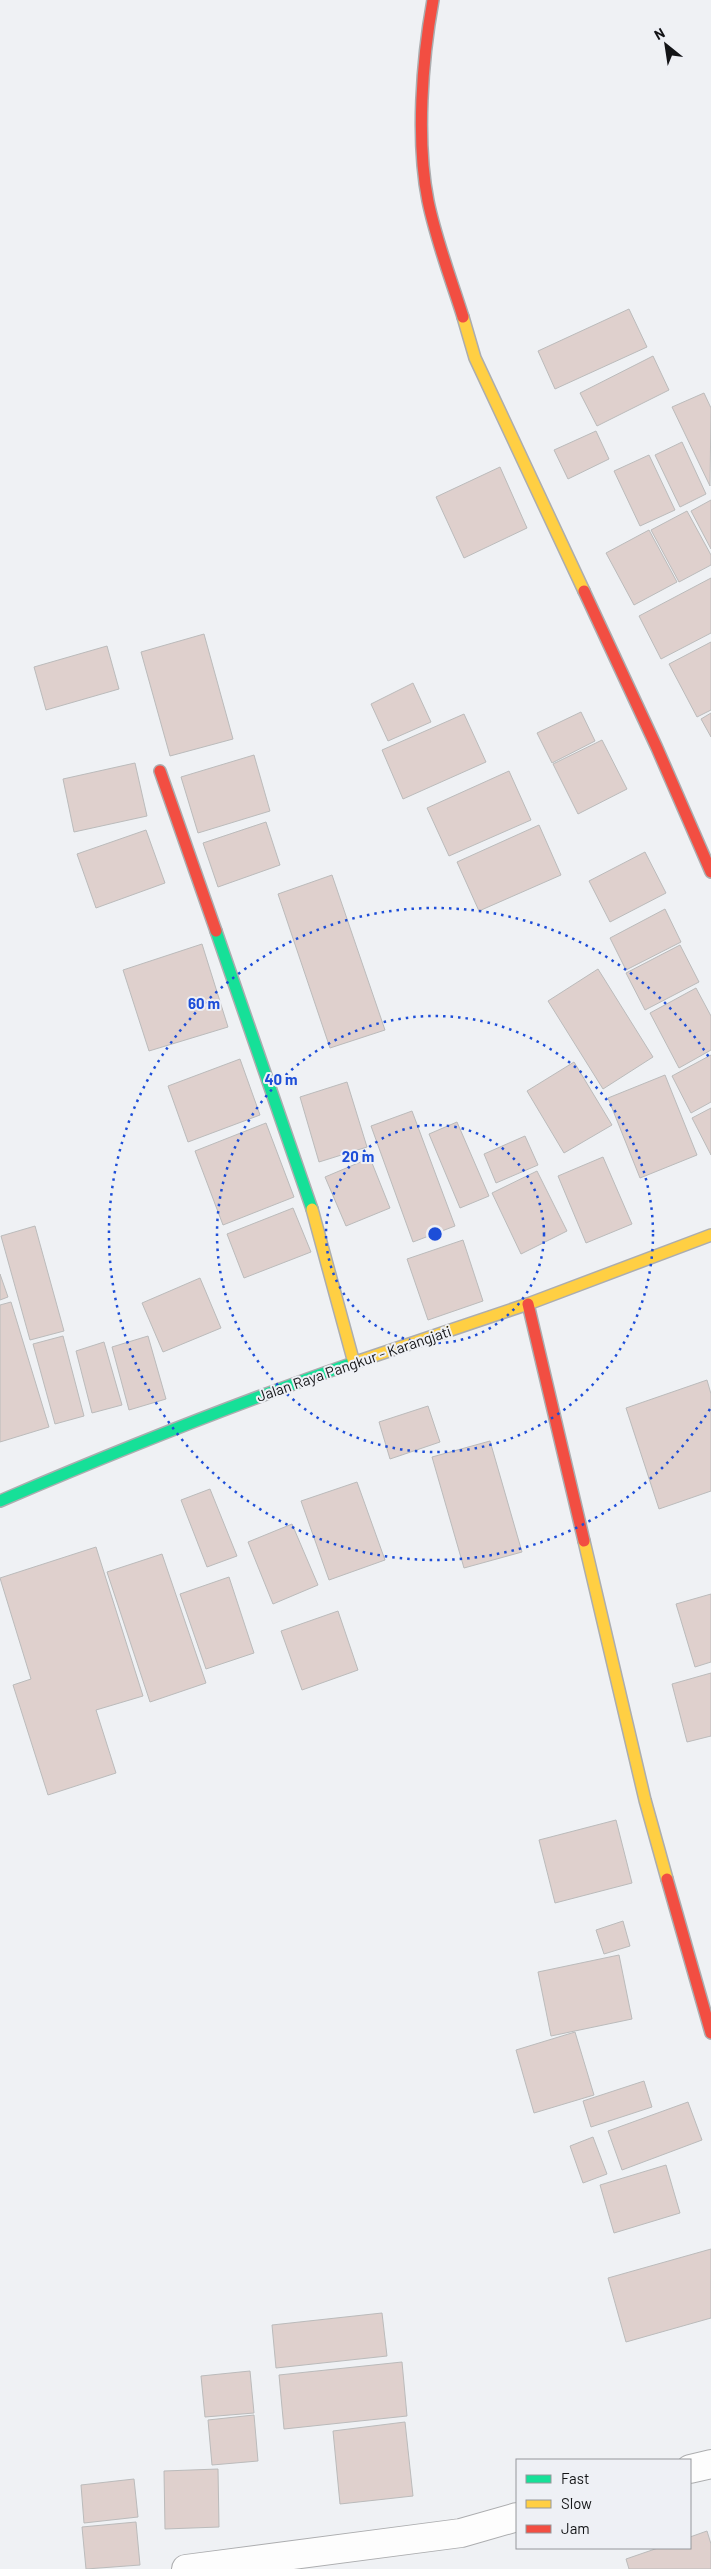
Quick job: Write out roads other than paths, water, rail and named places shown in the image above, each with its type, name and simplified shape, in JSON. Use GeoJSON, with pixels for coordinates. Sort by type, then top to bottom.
{"type":"FeatureCollection","features":[{"type":"Feature","properties":{"kind":"street"},"geometry":{"type":"LineString","coordinates":[[433,0],[426,37],[422,146],[428,201],[475,358],[657,748],[711,872]]}},
{"type":"Feature","properties":{"kind":"street"},"geometry":{"type":"LineString","coordinates":[[160,771],[306,1185],[354,1363]]}},
{"type":"Feature","properties":{"kind":"street","name":"Jalan Raya Pangkur - Karangjati"},"geometry":{"type":"LineString","coordinates":[[0,1501],[79,1467],[268,1393],[528,1304],[711,1235]]}},
{"type":"Feature","properties":{"kind":"street"},"geometry":{"type":"LineString","coordinates":[[528,1304],[645,1800],[711,2033]]}},
{"type":"Feature","properties":{"kind":"street"},"geometry":{"type":"LineString","coordinates":[[691,2470],[711,2464]]}},
{"type":"Feature","properties":{"kind":"street"},"geometry":{"type":"LineString","coordinates":[[186,2569],[461,2532],[516,2517]]}}]}
